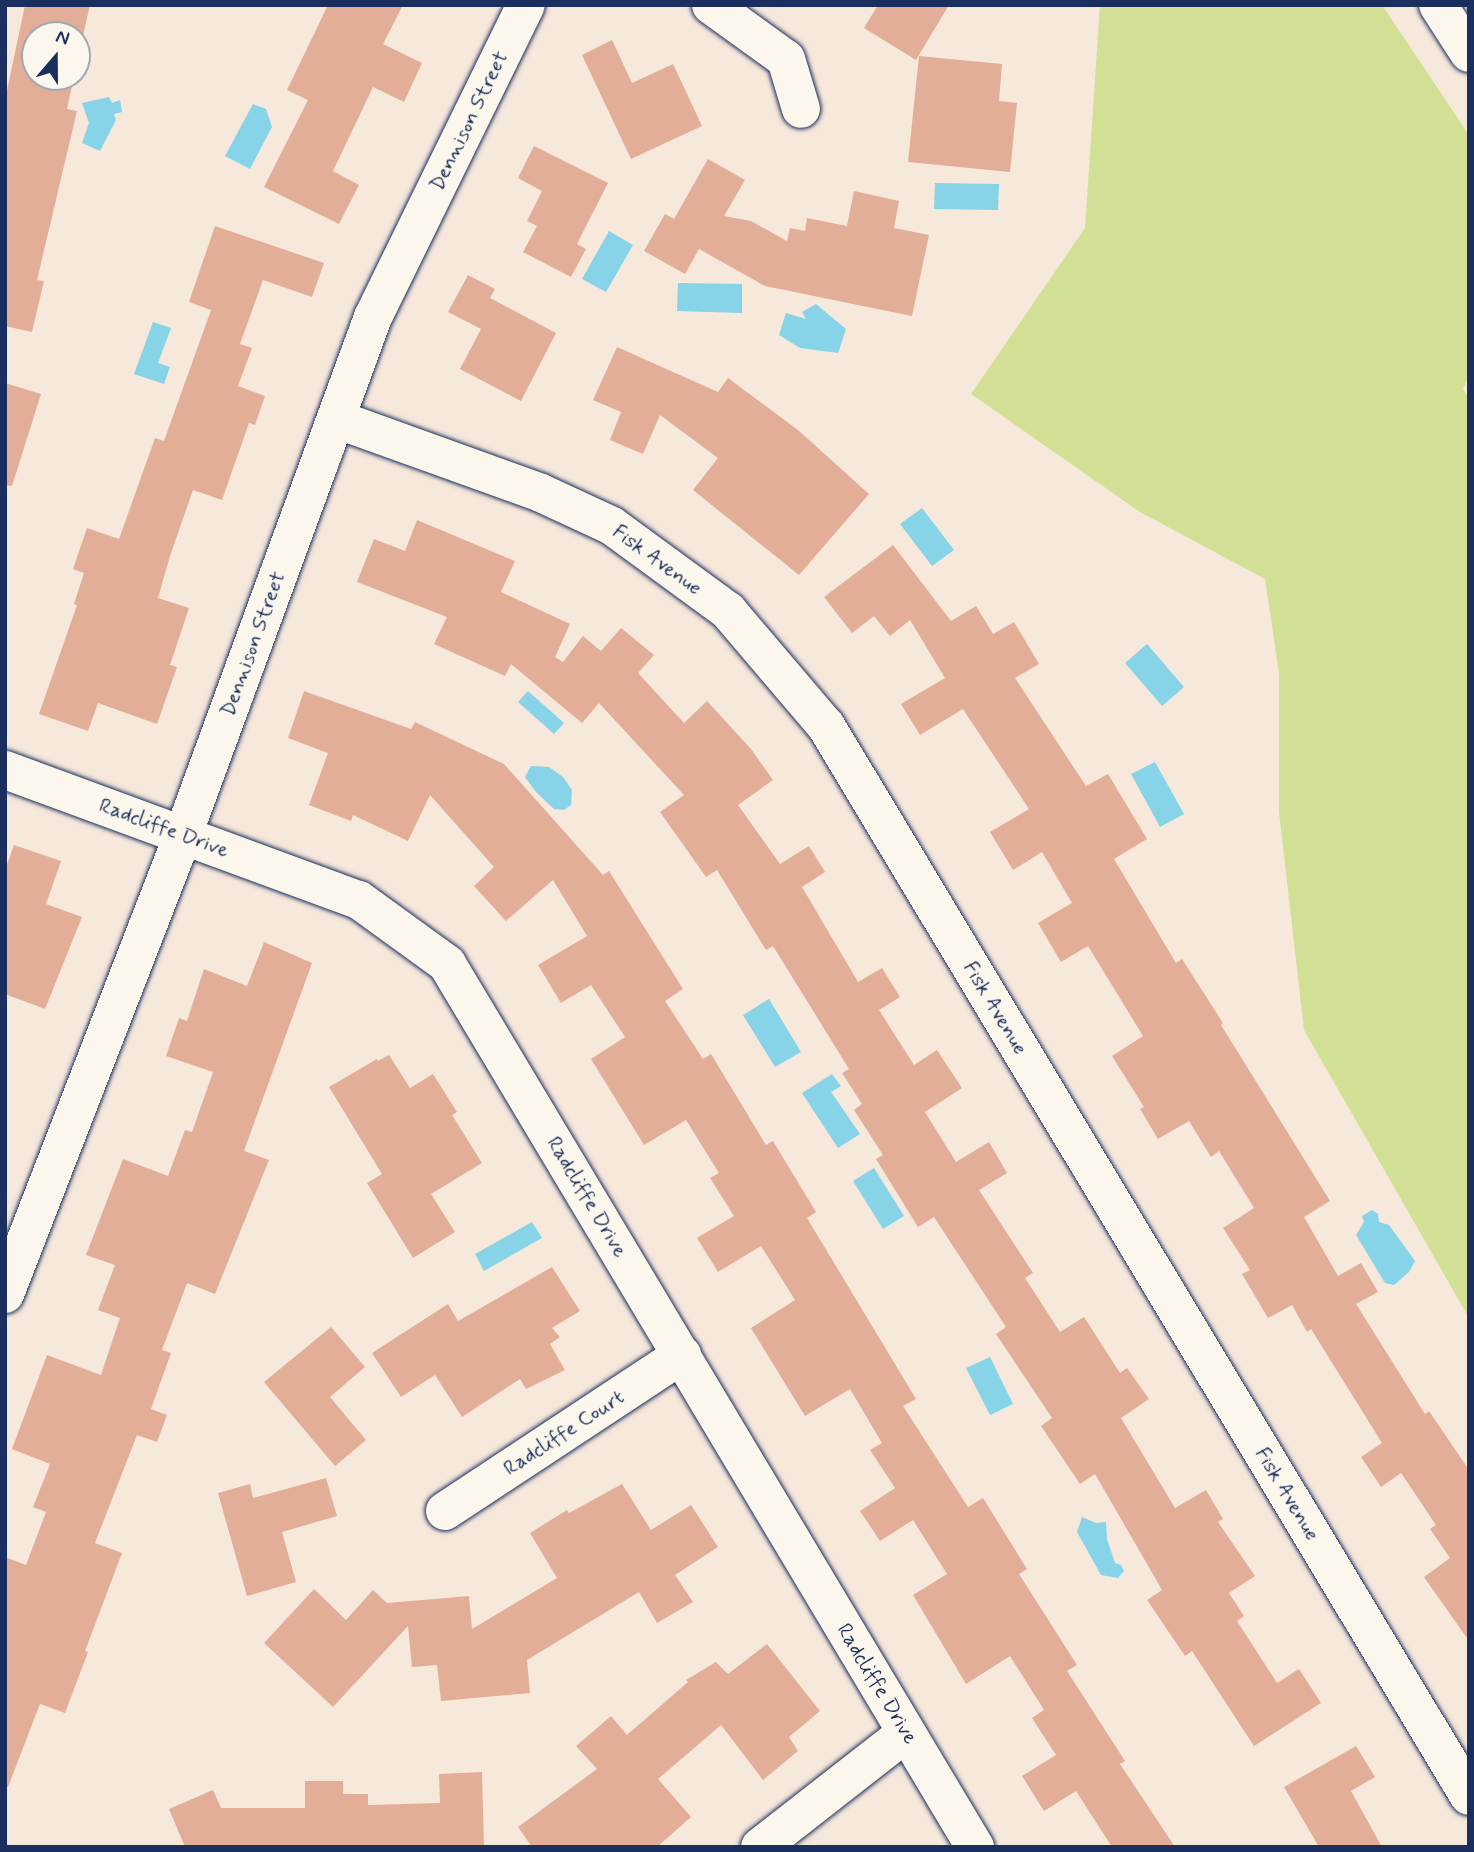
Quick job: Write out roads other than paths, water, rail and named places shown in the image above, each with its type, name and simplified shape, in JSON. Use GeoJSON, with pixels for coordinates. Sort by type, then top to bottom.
{"type":"FeatureCollection","features":[{"type":"Feature","properties":{"kind":"street","name":"Dennison Street"},"geometry":{"type":"LineString","coordinates":[[5,1294],[183,835],[373,317],[526,5]]}},
{"type":"Feature","properties":{"kind":"street"},"geometry":{"type":"LineString","coordinates":[[711,5],[786,59],[801,109]]}},
{"type":"Feature","properties":{"kind":"street"},"geometry":{"type":"LineString","coordinates":[[1438,5],[1469,53]]}},
{"type":"Feature","properties":{"kind":"street","name":"Fisk Avenue"},"geometry":{"type":"LineString","coordinates":[[336,418],[541,493],[611,526],[728,611],[825,726],[1469,1796]]}},
{"type":"Feature","properties":{"kind":"street","name":"Radcliffe Drive"},"geometry":{"type":"LineString","coordinates":[[5,770],[359,900],[447,964],[975,1847]]}},
{"type":"Feature","properties":{"kind":"street","name":"Radcliffe Court"},"geometry":{"type":"LineString","coordinates":[[445,1511],[682,1355]]}},
{"type":"Feature","properties":{"kind":"street"},"geometry":{"type":"LineString","coordinates":[[760,1847],[906,1733]]}},
{"type":"Feature","properties":{"kind":"water"},"geometry":{"type":"Polygon","coordinates":[[[109,97],[112,103],[120,100],[122,112],[114,114],[116,120],[100,151],[82,143],[89,123],[82,103],[109,97]]]}},
{"type":"Feature","properties":{"kind":"water"},"geometry":{"type":"Polygon","coordinates":[[[253,104],[266,109],[272,127],[250,169],[225,156],[253,104]]]}},
{"type":"Feature","properties":{"kind":"water"},"geometry":{"type":"Polygon","coordinates":[[[935,183],[999,184],[998,210],[934,209],[935,183]]]}},
{"type":"Feature","properties":{"kind":"water"},"geometry":{"type":"Polygon","coordinates":[[[609,231],[633,245],[606,292],[582,279],[609,231]]]}},
{"type":"Feature","properties":{"kind":"water"},"geometry":{"type":"Polygon","coordinates":[[[678,283],[742,284],[742,313],[677,311],[678,283]]]}},
{"type":"Feature","properties":{"kind":"water"},"geometry":{"type":"Polygon","coordinates":[[[816,304],[846,329],[838,353],[800,348],[779,335],[786,313],[806,319],[802,312],[816,304]]]}},
{"type":"Feature","properties":{"kind":"water"},"geometry":{"type":"Polygon","coordinates":[[[153,322],[171,328],[158,363],[170,367],[164,384],[134,374],[153,322]]]}},
{"type":"Feature","properties":{"kind":"water"},"geometry":{"type":"Polygon","coordinates":[[[922,508],[954,550],[932,566],[900,524],[922,508]]]}},
{"type":"Feature","properties":{"kind":"water"},"geometry":{"type":"Polygon","coordinates":[[[1147,644],[1184,687],[1162,706],[1125,663],[1147,644]]]}},
{"type":"Feature","properties":{"kind":"water"},"geometry":{"type":"Polygon","coordinates":[[[528,691],[564,723],[554,734],[518,702],[528,691]]]}},
{"type":"Feature","properties":{"kind":"water"},"geometry":{"type":"Polygon","coordinates":[[[1155,762],[1184,814],[1160,827],[1131,774],[1155,762]]]}},
{"type":"Feature","properties":{"kind":"water"},"geometry":{"type":"Polygon","coordinates":[[[531,766],[549,767],[563,777],[572,790],[571,805],[564,810],[554,809],[536,792],[525,777],[531,766]]]}},
{"type":"Feature","properties":{"kind":"water"},"geometry":{"type":"Polygon","coordinates":[[[769,999],[801,1052],[775,1067],[743,1015],[769,999]]]}},
{"type":"Feature","properties":{"kind":"water"},"geometry":{"type":"Polygon","coordinates":[[[832,1074],[841,1086],[831,1092],[860,1134],[838,1148],[802,1093],[832,1074]]]}},
{"type":"Feature","properties":{"kind":"water"},"geometry":{"type":"Polygon","coordinates":[[[874,1168],[904,1216],[883,1229],[853,1181],[874,1168]]]}},
{"type":"Feature","properties":{"kind":"water"},"geometry":{"type":"Polygon","coordinates":[[[1372,1210],[1378,1214],[1379,1222],[1389,1225],[1415,1261],[1409,1272],[1394,1285],[1385,1283],[1356,1235],[1364,1222],[1362,1216],[1372,1210]]]}},
{"type":"Feature","properties":{"kind":"water"},"geometry":{"type":"Polygon","coordinates":[[[532,1222],[542,1238],[484,1271],[475,1254],[532,1222]]]}},
{"type":"Feature","properties":{"kind":"water"},"geometry":{"type":"Polygon","coordinates":[[[990,1357],[1013,1404],[990,1415],[966,1368],[990,1357]]]}},
{"type":"Feature","properties":{"kind":"water"},"geometry":{"type":"Polygon","coordinates":[[[1082,1517],[1096,1523],[1106,1522],[1107,1539],[1115,1563],[1121,1565],[1124,1571],[1118,1578],[1101,1575],[1077,1532],[1082,1517]]]}}]}
